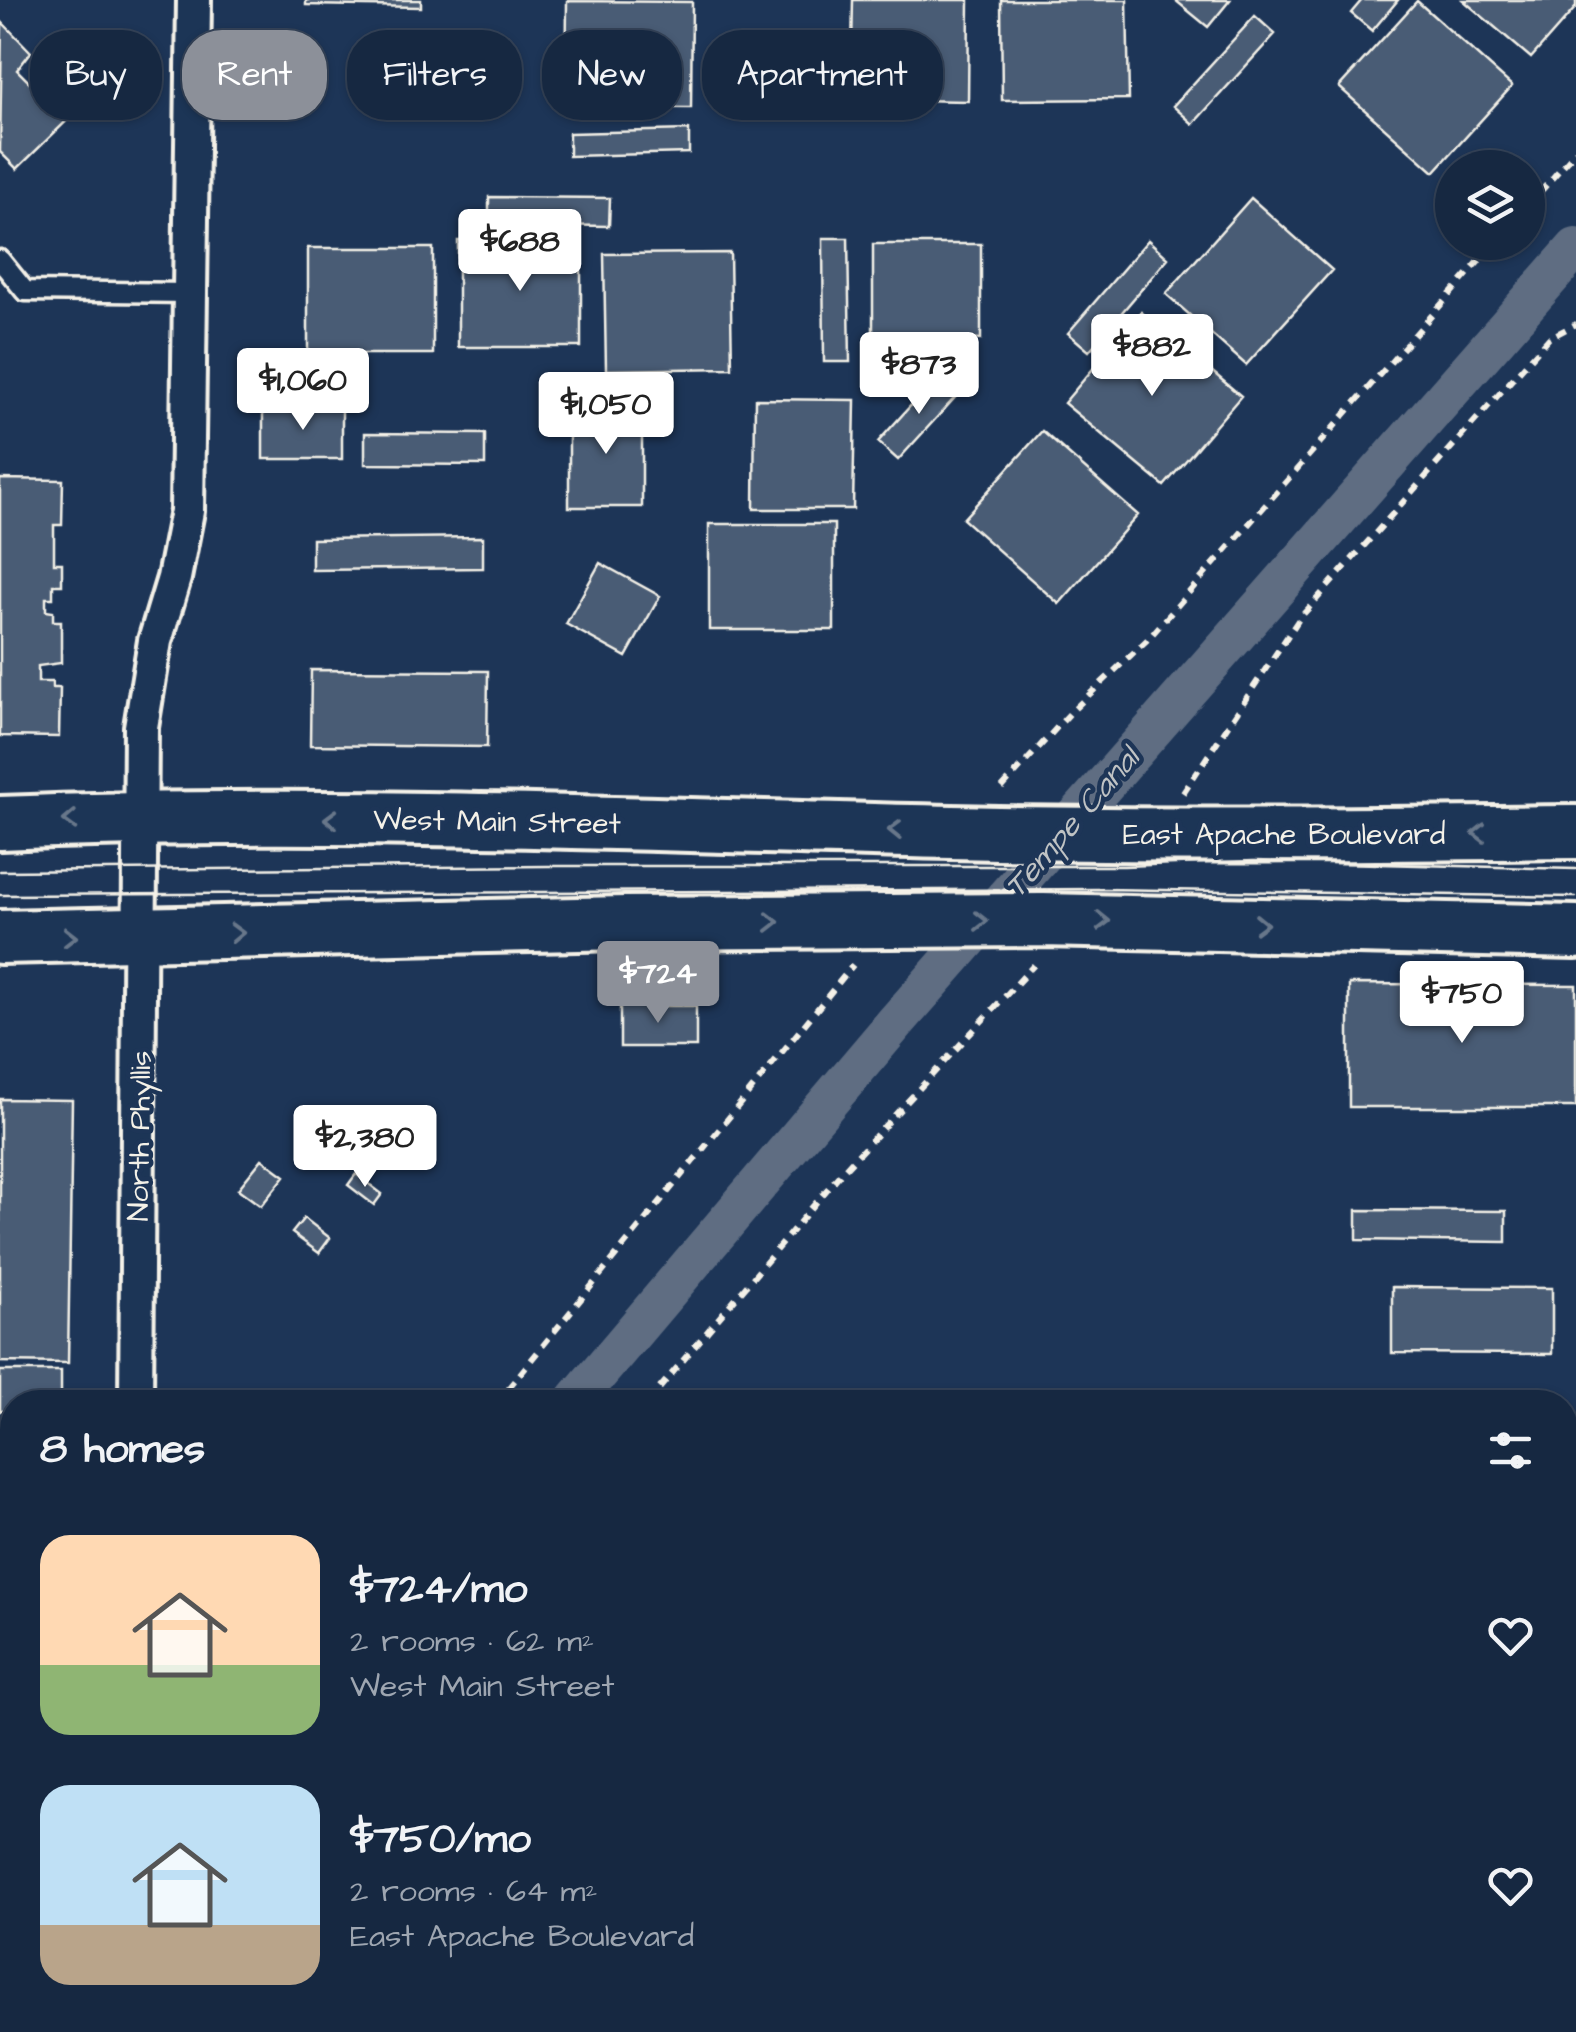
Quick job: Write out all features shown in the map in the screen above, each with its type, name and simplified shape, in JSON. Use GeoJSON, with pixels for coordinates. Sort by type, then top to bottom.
{"type":"FeatureCollection","features":[{"type":"Feature","properties":{"kind":"main road","name":"West Main Street"},"geometry":{"type":"LineString","coordinates":[[0,823],[140,819],[600,821],[993,832]]}},
{"type":"Feature","properties":{"kind":"main road","name":"East Apache Boulevard"},"geometry":{"type":"LineString","coordinates":[[993,832],[1576,832]]}},
{"type":"Feature","properties":{"kind":"main road"},"geometry":{"type":"LineString","coordinates":[[0,937],[625,923],[1043,920],[1576,932]]}},
{"type":"Feature","properties":{"kind":"street","name":"North Phyllis"},"geometry":{"type":"LineString","coordinates":[[136,1390],[141,727],[155,641],[174,578],[187,511],[194,0]]}},
{"type":"Feature","properties":{"kind":"lane"},"geometry":{"type":"LineString","coordinates":[[0,260],[25,290],[190,293]]}},
{"type":"Feature","properties":{"kind":"path"},"geometry":{"type":"LineString","coordinates":[[1545,187],[1576,151]]}},
{"type":"Feature","properties":{"kind":"building"},"geometry":{"type":"Polygon","coordinates":[[[306,0],[421,0],[421,7],[306,5],[306,0]]]}},
{"type":"Feature","properties":{"kind":"building"},"geometry":{"type":"Polygon","coordinates":[[[853,0],[969,0],[968,101],[943,101],[943,30],[852,30],[853,0]]]}},
{"type":"Feature","properties":{"kind":"building"},"geometry":{"type":"Polygon","coordinates":[[[1001,0],[1127,0],[1129,99],[1002,100],[1001,0]]]}},
{"type":"Feature","properties":{"kind":"building"},"geometry":{"type":"Polygon","coordinates":[[[1175,0],[1230,0],[1208,27],[1175,0]]]}},
{"type":"Feature","properties":{"kind":"building"},"geometry":{"type":"Polygon","coordinates":[[[1362,0],[1398,0],[1372,31],[1351,13],[1362,0]]]}},
{"type":"Feature","properties":{"kind":"building"},"geometry":{"type":"Polygon","coordinates":[[[1463,0],[1576,0],[1576,7],[1531,58],[1463,0]]]}},
{"type":"Feature","properties":{"kind":"building"},"geometry":{"type":"Polygon","coordinates":[[[567,1],[692,2],[691,108],[682,108],[682,30],[567,30],[567,1]]]}},
{"type":"Feature","properties":{"kind":"building"},"geometry":{"type":"Polygon","coordinates":[[[1417,1],[1512,86],[1454,150],[1435,150],[1434,172],[1339,87],[1417,1]]]}},
{"type":"Feature","properties":{"kind":"building"},"geometry":{"type":"Polygon","coordinates":[[[1255,16],[1275,34],[1193,124],[1173,106],[1255,16]]]}},
{"type":"Feature","properties":{"kind":"building"},"geometry":{"type":"Polygon","coordinates":[[[2,22],[30,51],[17,70],[30,81],[30,120],[68,120],[17,169],[0,152],[2,22]]]}},
{"type":"Feature","properties":{"kind":"building"},"geometry":{"type":"Polygon","coordinates":[[[689,130],[689,153],[569,156],[569,133],[689,130]]]}},
{"type":"Feature","properties":{"kind":"building"},"geometry":{"type":"Polygon","coordinates":[[[489,197],[610,198],[609,226],[489,224],[489,197]]]}},
{"type":"Feature","properties":{"kind":"building"},"geometry":{"type":"Polygon","coordinates":[[[1251,198],[1332,270],[1246,365],[1166,294],[1251,198]]]}},
{"type":"Feature","properties":{"kind":"building"},"geometry":{"type":"Polygon","coordinates":[[[823,238],[848,238],[850,362],[824,362],[823,238]]]}},
{"type":"Feature","properties":{"kind":"building"},"geometry":{"type":"Polygon","coordinates":[[[1148,240],[1168,258],[1089,351],[1068,333],[1148,240]]]}},
{"type":"Feature","properties":{"kind":"building"},"geometry":{"type":"Polygon","coordinates":[[[458,241],[581,241],[581,347],[458,347],[458,241]]]}},
{"type":"Feature","properties":{"kind":"building"},"geometry":{"type":"Polygon","coordinates":[[[873,244],[981,244],[981,339],[873,334],[873,244]]]}},
{"type":"Feature","properties":{"kind":"building"},"geometry":{"type":"Polygon","coordinates":[[[308,248],[433,248],[433,354],[308,354],[308,248]]]}},
{"type":"Feature","properties":{"kind":"building"},"geometry":{"type":"Polygon","coordinates":[[[730,253],[732,368],[606,370],[604,254],[730,253]]]}},
{"type":"Feature","properties":{"kind":"building"},"geometry":{"type":"Polygon","coordinates":[[[1141,312],[1241,396],[1164,486],[1064,403],[1141,312]]]}},
{"type":"Feature","properties":{"kind":"building"},"geometry":{"type":"Polygon","coordinates":[[[940,373],[960,392],[898,460],[878,442],[940,373]]]}},
{"type":"Feature","properties":{"kind":"building"},"geometry":{"type":"Polygon","coordinates":[[[755,399],[855,400],[853,509],[754,509],[755,399]]]}},
{"type":"Feature","properties":{"kind":"building"},"geometry":{"type":"Polygon","coordinates":[[[569,407],[642,407],[642,507],[569,507],[569,407]]]}},
{"type":"Feature","properties":{"kind":"building"},"geometry":{"type":"Polygon","coordinates":[[[263,408],[342,408],[342,459],[263,459],[263,408]]]}},
{"type":"Feature","properties":{"kind":"building"},"geometry":{"type":"Polygon","coordinates":[[[1042,431],[1138,515],[1059,604],[963,519],[1042,431]]]}},
{"type":"Feature","properties":{"kind":"building"},"geometry":{"type":"Polygon","coordinates":[[[365,433],[485,434],[485,465],[365,464],[365,433]]]}},
{"type":"Feature","properties":{"kind":"building"},"geometry":{"type":"Polygon","coordinates":[[[0,479],[63,480],[62,525],[54,525],[54,563],[62,563],[62,585],[53,585],[53,598],[46,598],[46,611],[53,612],[53,621],[61,621],[61,663],[38,666],[38,682],[52,682],[52,688],[60,688],[59,737],[0,736],[0,479]]]}},
{"type":"Feature","properties":{"kind":"building"},"geometry":{"type":"Polygon","coordinates":[[[709,524],[834,524],[834,630],[709,630],[709,524]]]}},
{"type":"Feature","properties":{"kind":"building"},"geometry":{"type":"Polygon","coordinates":[[[483,537],[483,568],[312,570],[312,539],[483,537]]]}},
{"type":"Feature","properties":{"kind":"building"},"geometry":{"type":"Polygon","coordinates":[[[600,563],[660,596],[626,657],[566,624],[600,563]]]}},
{"type":"Feature","properties":{"kind":"building"},"geometry":{"type":"Polygon","coordinates":[[[311,670],[488,671],[487,747],[310,745],[311,670]]]}},
{"type":"Feature","properties":{"kind":"building"},"geometry":{"type":"Polygon","coordinates":[[[1349,984],[1576,985],[1576,1107],[1349,1107],[1349,984]]]}},
{"type":"Feature","properties":{"kind":"building"},"geometry":{"type":"Polygon","coordinates":[[[620,1006],[696,1006],[696,1047],[620,1047],[620,1006]]]}},
{"type":"Feature","properties":{"kind":"building"},"geometry":{"type":"Polygon","coordinates":[[[0,1099],[72,1100],[68,1363],[0,1362],[0,1099]]]}},
{"type":"Feature","properties":{"kind":"building"},"geometry":{"type":"Polygon","coordinates":[[[262,1159],[285,1176],[261,1206],[238,1189],[262,1159]]]}},
{"type":"Feature","properties":{"kind":"building"},"geometry":{"type":"Polygon","coordinates":[[[356,1174],[382,1194],[374,1205],[348,1185],[356,1174]]]}},
{"type":"Feature","properties":{"kind":"building"},"geometry":{"type":"Polygon","coordinates":[[[1357,1210],[1506,1211],[1506,1242],[1357,1240],[1357,1210]]]}},
{"type":"Feature","properties":{"kind":"building"},"geometry":{"type":"Polygon","coordinates":[[[304,1218],[330,1238],[319,1253],[292,1233],[304,1218]]]}},
{"type":"Feature","properties":{"kind":"building"},"geometry":{"type":"Polygon","coordinates":[[[1392,1287],[1552,1288],[1552,1354],[1392,1353],[1392,1287]]]}},
{"type":"Feature","properties":{"kind":"building"},"geometry":{"type":"Polygon","coordinates":[[[0,1371],[61,1371],[61,1390],[0,1390],[0,1371]]]}},
{"type":"Feature","properties":{"kind":"waterway","name":"Tempe Canal"},"geometry":{"type":"LineString","coordinates":[[584,1390],[895,1023],[1576,248]]}},
{"type":"Feature","properties":{"kind":"tram line"},"geometry":{"type":"LineString","coordinates":[[0,871],[1124,866],[1254,861],[1576,869]]}},
{"type":"Feature","properties":{"kind":"tram line"},"geometry":{"type":"LineString","coordinates":[[0,895],[1104,889],[1576,897]]}}]}
